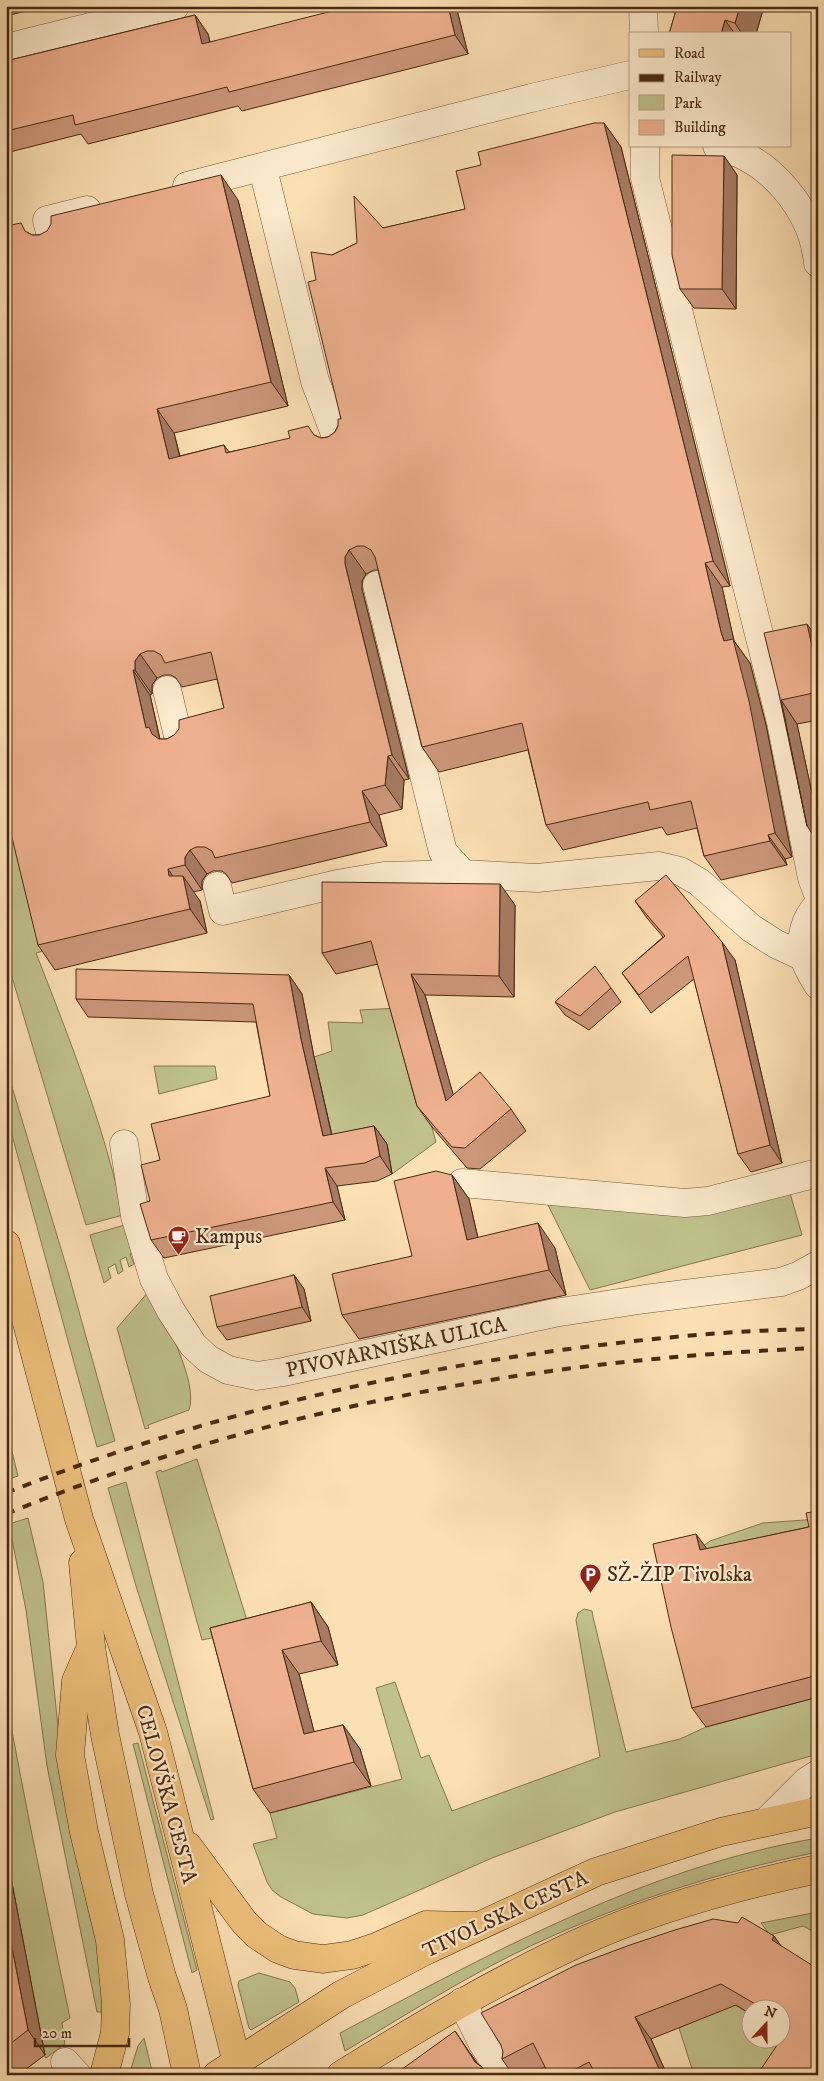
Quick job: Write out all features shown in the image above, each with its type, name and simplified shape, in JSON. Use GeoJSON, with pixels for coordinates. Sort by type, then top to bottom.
{"type":"FeatureCollection","features":[{"type":"Feature","properties":{"kind":"main road","name":"CELOVŠKA CESTA"},"geometry":{"type":"LineString","coordinates":[[6,1244],[79,1519],[153,1732],[180,1835],[231,2070]]}},
{"type":"Feature","properties":{"kind":"main road","name":"CELOVŠKA CESTA"},"geometry":{"type":"LineString","coordinates":[[79,1519],[91,1647],[105,1735],[139,1894],[173,2009],[187,2075]]}},
{"type":"Feature","properties":{"kind":"main road"},"geometry":{"type":"LineString","coordinates":[[91,1647],[76,1681],[70,1755],[84,1832],[110,1940],[116,2004],[115,2032],[104,2075]]}},
{"type":"Feature","properties":{"kind":"main road","name":"TIVOLSKA CESTA"},"geometry":{"type":"LineString","coordinates":[[231,2070],[341,1995],[427,1950],[596,1872],[721,1832],[768,1820],[818,1811]]}},
{"type":"Feature","properties":{"kind":"main road"},"geometry":{"type":"LineString","coordinates":[[180,1835],[244,1922],[257,1935],[278,1949],[294,1955],[323,1959],[352,1955],[376,1947],[426,1925],[481,1926]]}},
{"type":"Feature","properties":{"kind":"main road"},"geometry":{"type":"LineString","coordinates":[[341,2075],[462,2002],[568,1948],[630,1922],[670,1908],[724,1892],[818,1869]]}},
{"type":"Feature","properties":{"kind":"street"},"geometry":{"type":"LineString","coordinates":[[6,48],[175,6]]}},
{"type":"Feature","properties":{"kind":"street"},"geometry":{"type":"LineString","coordinates":[[643,6],[644,32]]}},
{"type":"Feature","properties":{"kind":"street"},"geometry":{"type":"LineString","coordinates":[[160,193],[263,169],[531,98],[629,76]]}},
{"type":"Feature","properties":{"kind":"street"},"geometry":{"type":"LineString","coordinates":[[645,148],[644,178],[781,722],[812,878],[818,894]]}},
{"type":"Feature","properties":{"kind":"street"},"geometry":{"type":"LineString","coordinates":[[724,148],[747,156],[762,167],[791,197],[811,230],[818,263]]}},
{"type":"Feature","properties":{"kind":"street"},"geometry":{"type":"LineString","coordinates":[[263,169],[315,381],[340,447]]}},
{"type":"Feature","properties":{"kind":"street"},"geometry":{"type":"LineString","coordinates":[[53,244],[47,220],[112,204]]}},
{"type":"Feature","properties":{"kind":"street"},"geometry":{"type":"LineString","coordinates":[[377,585],[443,852],[463,874]]}},
{"type":"Feature","properties":{"kind":"street"},"geometry":{"type":"LineString","coordinates":[[167,690],[182,748]]}},
{"type":"Feature","properties":{"kind":"street"},"geometry":{"type":"LineString","coordinates":[[217,886],[223,911],[338,884],[384,876],[463,874],[537,878],[659,866],[680,871],[699,882],[751,928],[776,944],[804,957]]}},
{"type":"Feature","properties":{"kind":"street"},"geometry":{"type":"LineString","coordinates":[[818,905],[811,912],[802,936],[804,957],[818,986]]}},
{"type":"Feature","properties":{"kind":"street","name":"PIVOVARNIŠKA ULICA"},"geometry":{"type":"LineString","coordinates":[[124,1144],[135,1216],[143,1245],[154,1279],[171,1312],[194,1346],[208,1359],[228,1370],[257,1376],[331,1363],[554,1313],[781,1282],[798,1276],[818,1265]]}},
{"type":"Feature","properties":{"kind":"street"},"geometry":{"type":"LineString","coordinates":[[462,1183],[685,1202],[708,1201],[818,1173]]}},
{"type":"Feature","properties":{"kind":"street"},"geometry":{"type":"LineString","coordinates":[[768,1820],[807,1781],[818,1774]]}},
{"type":"Feature","properties":{"kind":"street"},"geometry":{"type":"LineString","coordinates":[[462,2002],[483,2044],[503,2075]]}},
{"type":"Feature","properties":{"kind":"green space"},"geometry":{"type":"Polygon","coordinates":[[[6,767],[50,949],[36,953],[96,1115],[123,1215],[86,1225],[6,957],[6,767]]]}},
{"type":"Feature","properties":{"kind":"green space"},"geometry":{"type":"Polygon","coordinates":[[[399,1008],[436,1142],[392,1174],[387,1144],[336,1154],[314,1057],[332,1051],[328,1022],[363,1023],[360,1010],[399,1008]]]}},
{"type":"Feature","properties":{"kind":"green space"},"geometry":{"type":"Polygon","coordinates":[[[154,1066],[215,1066],[217,1079],[159,1094],[154,1066]]]}},
{"type":"Feature","properties":{"kind":"green space"},"geometry":{"type":"Polygon","coordinates":[[[6,1067],[68,1272],[115,1441],[97,1447],[6,1113],[6,1067]]]}},
{"type":"Feature","properties":{"kind":"green space"},"geometry":{"type":"Polygon","coordinates":[[[790,1193],[802,1235],[590,1290],[547,1203],[790,1193]]]}},
{"type":"Feature","properties":{"kind":"green space"},"geometry":{"type":"Polygon","coordinates":[[[128,1224],[135,1251],[130,1254],[134,1264],[129,1267],[126,1257],[120,1260],[123,1271],[118,1274],[115,1264],[108,1268],[111,1278],[104,1283],[90,1235],[128,1224]]]}},
{"type":"Feature","properties":{"kind":"green space"},"geometry":{"type":"Polygon","coordinates":[[[150,1290],[178,1350],[189,1383],[191,1398],[189,1410],[148,1425],[149,1428],[145,1429],[117,1328],[150,1290]]]}},
{"type":"Feature","properties":{"kind":"green space"},"geometry":{"type":"Polygon","coordinates":[[[6,1427],[18,1476],[6,1480],[6,1427]]]}},
{"type":"Feature","properties":{"kind":"green space"},"geometry":{"type":"Polygon","coordinates":[[[197,1459],[250,1630],[202,1640],[156,1472],[161,1470],[162,1472],[197,1459]]]}},
{"type":"Feature","properties":{"kind":"green space"},"geometry":{"type":"Polygon","coordinates":[[[126,1482],[214,1819],[211,1820],[136,1586],[108,1488],[126,1482]]]}},
{"type":"Feature","properties":{"kind":"green space"},"geometry":{"type":"Polygon","coordinates":[[[28,1518],[43,1582],[62,1765],[98,1938],[103,2012],[97,2012],[47,1766],[26,1610],[9,1524],[28,1518]]]}},
{"type":"Feature","properties":{"kind":"green space"},"geometry":{"type":"Polygon","coordinates":[[[818,1519],[818,1547],[687,1558],[710,1541],[763,1523],[818,1519]]]}},
{"type":"Feature","properties":{"kind":"green space"},"geometry":{"type":"Polygon","coordinates":[[[584,1609],[592,1611],[626,1752],[680,1739],[706,1727],[818,1697],[818,1754],[615,1812],[492,1858],[363,1915],[347,1918],[313,1914],[272,1890],[267,1882],[253,1844],[277,1838],[270,1813],[402,1779],[376,1688],[395,1682],[421,1758],[429,1755],[452,1811],[600,1757],[576,1620],[578,1613],[584,1609]]]}},
{"type":"Feature","properties":{"kind":"green space"},"geometry":{"type":"Polygon","coordinates":[[[6,1700],[70,2018],[62,2023],[65,2044],[46,2058],[44,2055],[19,2075],[6,2075],[6,1700]]]}},
{"type":"Feature","properties":{"kind":"green space"},"geometry":{"type":"Polygon","coordinates":[[[138,1743],[197,1970],[192,1973],[133,1744],[138,1743]]]}},
{"type":"Feature","properties":{"kind":"green space"},"geometry":{"type":"Polygon","coordinates":[[[818,1838],[818,1852],[740,1870],[664,1893],[589,1920],[552,1936],[472,1976],[345,2051],[340,2033],[455,1973],[572,1916],[631,1891],[692,1869],[754,1851],[818,1838]]]}},
{"type":"Feature","properties":{"kind":"green space"},"geometry":{"type":"Polygon","coordinates":[[[818,1912],[818,1934],[803,1926],[770,1935],[761,1923],[818,1912]]]}},
{"type":"Feature","properties":{"kind":"green space"},"geometry":{"type":"Polygon","coordinates":[[[259,1973],[290,1982],[295,1988],[299,2002],[251,2030],[238,1985],[239,1981],[259,1973]]]}},
{"type":"Feature","properties":{"kind":"green space"},"geometry":{"type":"Polygon","coordinates":[[[732,2003],[742,2009],[742,2048],[777,2048],[757,2075],[694,2075],[679,2028],[732,2003]]]}},
{"type":"Feature","properties":{"kind":"green space"},"geometry":{"type":"Polygon","coordinates":[[[144,2038],[153,2075],[129,2075],[138,2046],[144,2038]]]}},
{"type":"Feature","properties":{"kind":"building"},"geometry":{"type":"Polygon","coordinates":[[[352,6],[448,6],[455,35],[229,92],[227,87],[75,125],[73,115],[6,131],[6,61],[195,15],[202,44],[352,6]]]}},
{"type":"Feature","properties":{"kind":"building"},"geometry":{"type":"Polygon","coordinates":[[[675,6],[740,6],[735,23],[725,20],[722,32],[670,32],[677,7],[675,6]]]}},
{"type":"Feature","properties":{"kind":"building"},"geometry":{"type":"Polygon","coordinates":[[[594,123],[604,123],[713,561],[705,563],[721,632],[724,641],[733,639],[749,701],[775,833],[768,835],[770,841],[704,856],[691,801],[650,810],[648,802],[546,825],[522,723],[422,747],[375,557],[371,550],[364,546],[357,546],[349,550],[345,557],[345,564],[392,755],[388,756],[385,785],[362,791],[370,822],[215,858],[212,851],[205,847],[196,847],[190,850],[185,857],[185,865],[168,869],[169,876],[183,876],[190,909],[38,945],[6,813],[6,226],[21,223],[25,231],[32,235],[39,235],[47,231],[51,224],[51,216],[221,175],[271,382],[157,409],[169,459],[224,445],[226,453],[290,438],[288,431],[308,426],[314,435],[321,438],[328,437],[335,432],[338,426],[338,419],[341,419],[308,282],[316,280],[311,252],[332,255],[357,243],[354,196],[383,228],[465,209],[456,171],[481,165],[478,152],[594,123]],[[154,651],[140,654],[135,661],[135,670],[133,670],[146,728],[149,727],[152,734],[159,739],[167,739],[179,729],[179,720],[224,708],[211,652],[165,663],[161,655],[154,651]]]}},
{"type":"Feature","properties":{"kind":"building"},"geometry":{"type":"Polygon","coordinates":[[[672,155],[724,156],[722,289],[680,289],[672,255],[672,155]]]}},
{"type":"Feature","properties":{"kind":"building"},"geometry":{"type":"Polygon","coordinates":[[[807,624],[818,673],[818,692],[781,700],[807,826],[764,633],[807,624]]]}},
{"type":"Feature","properties":{"kind":"building"},"geometry":{"type":"Polygon","coordinates":[[[666,875],[722,942],[770,1145],[738,1154],[688,956],[639,995],[622,973],[665,936],[635,901],[666,875]]]}},
{"type":"Feature","properties":{"kind":"building"},"geometry":{"type":"Polygon","coordinates":[[[322,882],[500,884],[499,976],[411,974],[446,1101],[480,1072],[511,1109],[465,1148],[452,1147],[417,1106],[371,941],[322,953],[322,882]]]}},
{"type":"Feature","properties":{"kind":"building"},"geometry":{"type":"Polygon","coordinates":[[[595,966],[611,988],[580,1016],[555,1002],[595,966]]]}},
{"type":"Feature","properties":{"kind":"building"},"geometry":{"type":"Polygon","coordinates":[[[76,969],[289,975],[323,1136],[374,1126],[380,1156],[365,1163],[325,1168],[333,1202],[151,1240],[140,1204],[150,1201],[141,1165],[160,1160],[151,1124],[270,1096],[253,1004],[76,999],[76,969]]]}},
{"type":"Feature","properties":{"kind":"building"},"geometry":{"type":"Polygon","coordinates":[[[436,1171],[452,1175],[467,1240],[538,1223],[549,1270],[342,1315],[332,1274],[412,1256],[394,1181],[436,1171]]]}},
{"type":"Feature","properties":{"kind":"building"},"geometry":{"type":"Polygon","coordinates":[[[294,1275],[302,1307],[217,1327],[210,1296],[294,1275]]]}},
{"type":"Feature","properties":{"kind":"building"},"geometry":{"type":"Polygon","coordinates":[[[818,1511],[818,1675],[692,1708],[671,1627],[653,1544],[696,1534],[700,1550],[809,1527],[806,1513],[818,1511]]]}},
{"type":"Feature","properties":{"kind":"building"},"geometry":{"type":"Polygon","coordinates":[[[311,1602],[321,1641],[282,1650],[304,1734],[343,1725],[354,1762],[253,1789],[210,1628],[311,1602]]]}},
{"type":"Feature","properties":{"kind":"building"},"geometry":{"type":"Polygon","coordinates":[[[6,1917],[28,2030],[6,2047],[6,1917]]]}},
{"type":"Feature","properties":{"kind":"building"},"geometry":{"type":"Polygon","coordinates":[[[742,1917],[774,1936],[772,1940],[818,1969],[818,2075],[757,2075],[775,2048],[792,2048],[792,1998],[745,1998],[721,1984],[635,2017],[662,2075],[596,2075],[589,2062],[564,2075],[549,2075],[533,2043],[502,2059],[501,2045],[481,2013],[576,1965],[630,1945],[713,1919],[738,1923],[742,1917]]]}},
{"type":"Feature","properties":{"kind":"building"},"geometry":{"type":"Polygon","coordinates":[[[455,2031],[475,2062],[483,2068],[480,2069],[484,2075],[394,2075],[455,2031]]]}},
{"type":"Feature","properties":{"kind":"railway"},"geometry":{"type":"LineString","coordinates":[[6,1493],[151,1441],[225,1419],[374,1382],[525,1355],[601,1345],[709,1334],[818,1329]]}},
{"type":"Feature","properties":{"kind":"railway"},"geometry":{"type":"LineString","coordinates":[[6,1514],[104,1477],[203,1445],[303,1418],[404,1395],[507,1377],[610,1364],[713,1354],[818,1348]]}},
{"type":"Feature","properties":{"kind":"place","name":"Kampus"},"geometry":{"type":"Point","coordinates":[179,1255]}},
{"type":"Feature","properties":{"kind":"place","name":"SŽ-ŽIP Tivolska"},"geometry":{"type":"Point","coordinates":[591,1593]}}]}
